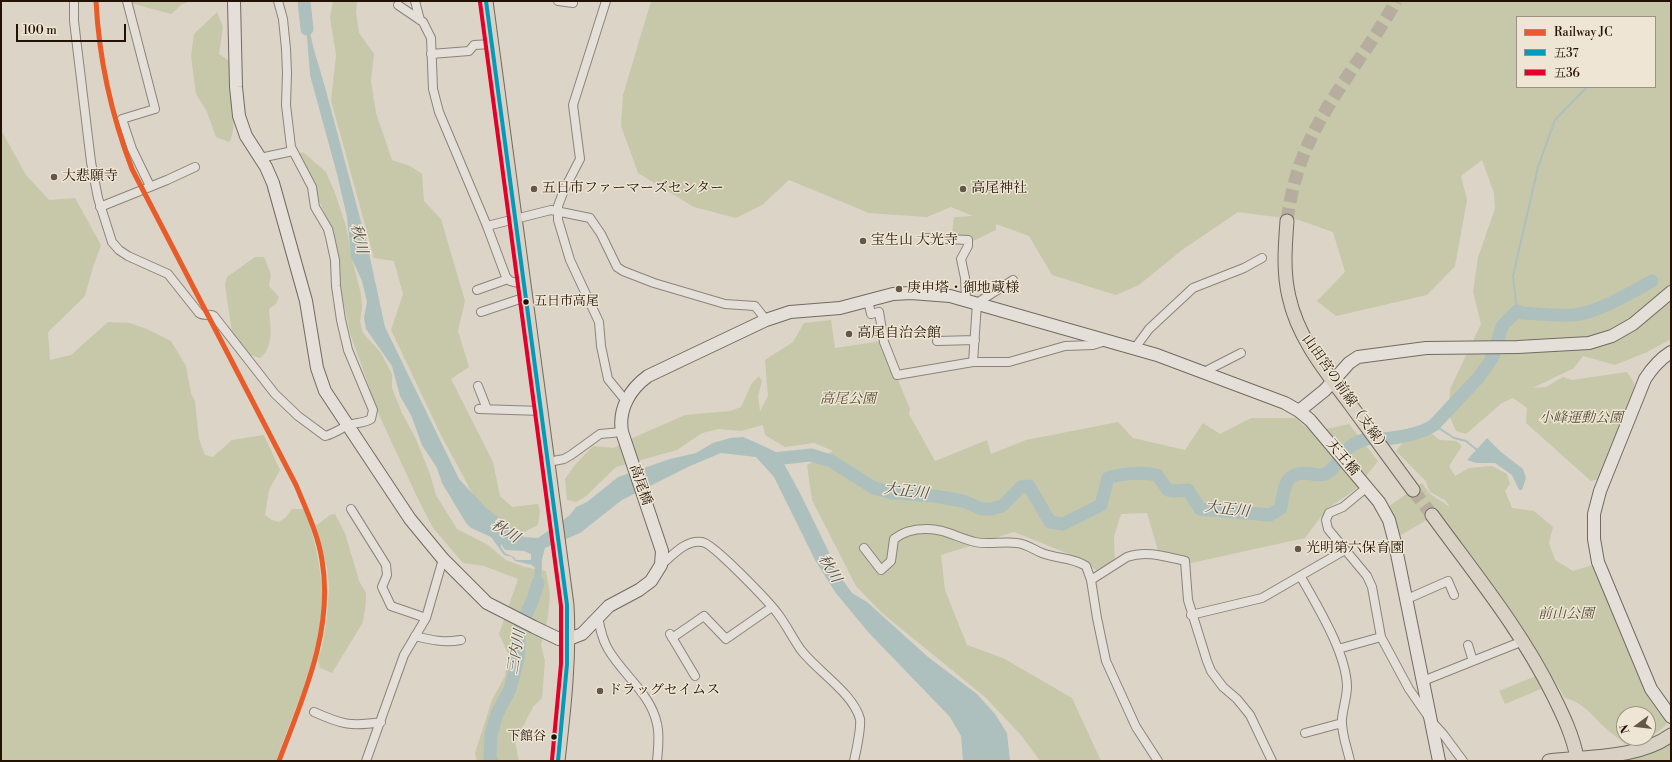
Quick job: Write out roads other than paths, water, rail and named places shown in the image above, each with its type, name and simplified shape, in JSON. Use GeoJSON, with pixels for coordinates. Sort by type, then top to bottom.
{"type":"FeatureCollection","features":[{"type":"Feature","properties":{"kind":"main road"},"geometry":{"type":"LineString","coordinates":[[486,1],[565,589],[569,639],[567,684],[558,761]]}},
{"type":"Feature","properties":{"kind":"main road","name":"山田宮の前線（支線）"},"geometry":{"type":"LineString","coordinates":[[1287,221],[1284,265],[1286,283],[1292,309],[1308,344],[1333,382],[1413,490]]}},
{"type":"Feature","properties":{"kind":"main road"},"geometry":{"type":"LineString","coordinates":[[1432,515],[1523,640],[1543,674],[1557,704],[1571,735],[1577,758]]}},
{"type":"Feature","properties":{"kind":"main road"},"geometry":{"type":"LineString","coordinates":[[1549,761],[1630,752],[1649,747],[1671,735]]}},
{"type":"Feature","properties":{"kind":"street"},"geometry":{"type":"LineString","coordinates":[[74,1],[74,21],[91,162],[100,207],[110,238],[116,248],[128,256],[164,272],[199,313],[202,315],[212,314],[269,388],[289,408],[316,431],[325,436],[333,434],[347,426],[365,423],[371,419],[373,410],[348,350],[341,320],[336,286],[335,260],[328,229],[315,207],[312,187],[291,147],[286,105],[286,49],[283,20],[278,1]]}},
{"type":"Feature","properties":{"kind":"street"},"geometry":{"type":"LineString","coordinates":[[127,1],[154,109],[122,119],[132,149],[150,186]]}},
{"type":"Feature","properties":{"kind":"street"},"geometry":{"type":"LineString","coordinates":[[234,1],[238,110],[246,136],[273,183],[306,301],[318,372],[327,397],[410,519],[443,559],[481,598],[505,614],[559,639],[569,639],[584,633],[613,603],[647,584],[656,576],[661,565],[677,551],[690,543],[704,542],[710,545],[741,574],[772,607],[802,651],[847,696],[860,720],[854,761]]}},
{"type":"Feature","properties":{"kind":"street"},"geometry":{"type":"LineString","coordinates":[[415,1],[420,20]]}},
{"type":"Feature","properties":{"kind":"street"},"geometry":{"type":"LineString","coordinates":[[558,1],[573,3]]}},
{"type":"Feature","properties":{"kind":"street"},"geometry":{"type":"LineString","coordinates":[[548,462],[564,459],[600,434],[622,432],[621,418],[626,401],[608,379],[601,346],[599,322],[570,260],[558,220],[558,206],[564,190],[580,159],[573,105],[606,1]]}},
{"type":"Feature","properties":{"kind":"street"},"geometry":{"type":"LineString","coordinates":[[398,6],[423,22],[430,38],[433,89],[440,112],[508,279],[526,291]]}},
{"type":"Feature","properties":{"kind":"street"},"geometry":{"type":"LineString","coordinates":[[431,54],[469,51],[474,45],[492,44]]}},
{"type":"Feature","properties":{"kind":"street"},"geometry":{"type":"LineString","coordinates":[[260,158],[293,151]]}},
{"type":"Feature","properties":{"kind":"street"},"geometry":{"type":"LineString","coordinates":[[100,207],[195,167]]}},
{"type":"Feature","properties":{"kind":"street"},"geometry":{"type":"LineString","coordinates":[[487,226],[551,210],[590,218],[601,234],[617,267],[623,271],[654,283],[725,304],[756,306],[766,320]]}},
{"type":"Feature","properties":{"kind":"street"},"geometry":{"type":"LineString","coordinates":[[927,238],[968,240],[968,246],[962,259],[971,301],[974,340],[973,362]]}},
{"type":"Feature","properties":{"kind":"street"},"geometry":{"type":"LineString","coordinates":[[1135,348],[1149,329],[1193,288],[1244,268],[1262,258]]}},
{"type":"Feature","properties":{"kind":"street"},"geometry":{"type":"LineString","coordinates":[[477,290],[508,279]]}},
{"type":"Feature","properties":{"kind":"street"},"geometry":{"type":"LineString","coordinates":[[971,301],[1013,280]]}},
{"type":"Feature","properties":{"kind":"street"},"geometry":{"type":"LineString","coordinates":[[481,312],[526,291]]}},
{"type":"Feature","properties":{"kind":"street"},"geometry":{"type":"LineString","coordinates":[[1299,411],[1325,390],[1349,363],[1358,357],[1426,348],[1589,343],[1612,336],[1633,324],[1671,292]]}},
{"type":"Feature","properties":{"kind":"street","name":"天王橋"},"geometry":{"type":"LineString","coordinates":[[626,401],[638,385],[653,374],[766,320],[790,312],[831,309],[901,294],[947,296],[971,301],[1157,355],[1285,403],[1299,411],[1312,423],[1382,506],[1389,520],[1407,600],[1439,761]]}},
{"type":"Feature","properties":{"kind":"street"},"geometry":{"type":"LineString","coordinates":[[868,300],[871,314],[879,312],[884,342],[897,375],[973,362],[1009,362],[1065,346],[1093,344],[1108,341]]}},
{"type":"Feature","properties":{"kind":"street"},"geometry":{"type":"LineString","coordinates":[[937,341],[974,340]]}},
{"type":"Feature","properties":{"kind":"street"},"geometry":{"type":"LineString","coordinates":[[1671,352],[1651,369],[1645,380],[1600,490],[1594,514],[1593,526],[1598,562],[1651,689],[1671,717]]}},
{"type":"Feature","properties":{"kind":"street"},"geometry":{"type":"LineString","coordinates":[[1204,372],[1241,353]]}},
{"type":"Feature","properties":{"kind":"street"},"geometry":{"type":"LineString","coordinates":[[478,386],[487,409]]}},
{"type":"Feature","properties":{"kind":"street"},"geometry":{"type":"LineString","coordinates":[[479,409],[542,411]]}},
{"type":"Feature","properties":{"kind":"street","name":"高尾橋"},"geometry":{"type":"LineString","coordinates":[[622,432],[661,548],[661,565]]}},
{"type":"Feature","properties":{"kind":"street"},"geometry":{"type":"LineString","coordinates":[[1363,484],[1343,507],[1329,514],[1326,520],[1328,529],[1366,576],[1372,587],[1380,637],[1412,695],[1463,761]]}},
{"type":"Feature","properties":{"kind":"street"},"geometry":{"type":"LineString","coordinates":[[351,510],[386,565],[387,575],[382,587],[391,606],[426,618]]}},
{"type":"Feature","properties":{"kind":"street"},"geometry":{"type":"LineString","coordinates":[[864,548],[881,570],[891,561],[894,540],[903,532],[924,529],[938,530],[974,542],[988,544],[1016,542],[1043,553],[1080,562],[1086,566],[1091,580],[1106,661],[1136,727],[1158,761]]}},
{"type":"Feature","properties":{"kind":"street"},"geometry":{"type":"LineString","coordinates":[[1191,615],[1262,598],[1345,550]]}},
{"type":"Feature","properties":{"kind":"street"},"geometry":{"type":"LineString","coordinates":[[1091,580],[1127,557],[1139,553],[1149,553],[1185,561],[1188,600],[1202,650],[1212,671],[1223,687],[1237,699],[1250,715],[1272,761]]}},
{"type":"Feature","properties":{"kind":"street"},"geometry":{"type":"LineString","coordinates":[[366,761],[404,655],[426,618],[443,559]]}},
{"type":"Feature","properties":{"kind":"street"},"geometry":{"type":"LineString","coordinates":[[1301,576],[1338,649],[1347,686],[1342,723],[1350,761]]}},
{"type":"Feature","properties":{"kind":"street"},"geometry":{"type":"LineString","coordinates":[[1407,600],[1448,581],[1454,595]]}},
{"type":"Feature","properties":{"kind":"street"},"geometry":{"type":"LineString","coordinates":[[695,676],[671,636],[704,616],[726,639],[772,607]]}},
{"type":"Feature","properties":{"kind":"street"},"geometry":{"type":"LineString","coordinates":[[598,617],[603,639],[609,651],[648,701],[654,712],[658,724],[659,738],[657,761]]}},
{"type":"Feature","properties":{"kind":"street"},"geometry":{"type":"LineString","coordinates":[[415,636],[439,642],[461,640]]}},
{"type":"Feature","properties":{"kind":"street"},"geometry":{"type":"LineString","coordinates":[[1338,649],[1380,637]]}},
{"type":"Feature","properties":{"kind":"street"},"geometry":{"type":"LineString","coordinates":[[1412,695],[1418,695],[1424,686],[1473,661],[1523,640]]}},
{"type":"Feature","properties":{"kind":"street"},"geometry":{"type":"LineString","coordinates":[[1468,645],[1473,661]]}},
{"type":"Feature","properties":{"kind":"street"},"geometry":{"type":"LineString","coordinates":[[314,712],[342,723],[359,725],[380,722]]}},
{"type":"Feature","properties":{"kind":"street"},"geometry":{"type":"LineString","coordinates":[[1305,733],[1342,723]]}},
{"type":"Feature","properties":{"kind":"water"},"geometry":{"type":"Polygon","coordinates":[[[305,12],[367,244],[385,327],[459,479],[486,508],[524,537],[538,538],[570,515],[576,507],[587,502],[618,477],[670,459],[696,453],[713,443],[730,438],[743,437],[778,453],[800,493],[842,579],[852,593],[867,602],[928,657],[977,694],[995,714],[1007,733],[1010,761],[963,761],[961,736],[950,717],[869,633],[835,592],[815,560],[774,477],[756,457],[721,453],[690,466],[622,500],[580,533],[545,548],[542,559],[541,588],[533,599],[535,568],[532,565],[515,561],[512,557],[504,555],[491,537],[471,528],[466,523],[442,483],[437,468],[422,445],[411,415],[400,396],[392,366],[366,329],[364,318],[367,302],[362,281],[351,257],[347,217],[310,75],[305,12]],[[501,544],[501,547],[505,553],[514,557],[516,560],[531,560],[531,554],[524,551],[505,550],[501,544]]]}},
{"type":"Feature","properties":{"kind":"water"},"geometry":{"type":"Polygon","coordinates":[[[1487,438],[1501,452],[1523,469],[1526,478],[1522,490],[1519,490],[1512,475],[1495,463],[1476,463],[1467,460],[1487,438]]]}},
{"type":"Feature","properties":{"kind":"waterway","name":"秋川"},"geometry":{"type":"LineString","coordinates":[[304,1],[307,29]]}},
{"type":"Feature","properties":{"kind":"waterway"},"geometry":{"type":"LineString","coordinates":[[1517,311],[1513,276],[1538,167],[1555,120],[1586,88]]}},
{"type":"Feature","properties":{"kind":"waterway","name":"大正川"},"geometry":{"type":"LineString","coordinates":[[773,459],[811,455],[831,461],[874,488],[892,493],[934,496],[963,501],[982,509],[991,509],[1002,506],[1021,487],[1029,486],[1050,522],[1063,524],[1101,505],[1108,478],[1132,474],[1157,475],[1168,490],[1188,490],[1200,509],[1270,515],[1281,508],[1285,487],[1291,477],[1296,474],[1325,474],[1333,468],[1347,449],[1354,444],[1369,438],[1384,439],[1417,433],[1434,425],[1478,378],[1489,363],[1494,354],[1502,326],[1517,311],[1522,313],[1554,315],[1581,314],[1613,302],[1652,281]]}},
{"type":"Feature","properties":{"kind":"waterway"},"geometry":{"type":"LineString","coordinates":[[1434,425],[1454,438],[1466,441],[1477,450]]}},
{"type":"Feature","properties":{"kind":"waterway","name":"三内川"},"geometry":{"type":"LineString","coordinates":[[492,761],[490,757],[491,735],[497,714],[510,689],[518,659],[520,628],[533,599],[538,583]]}},
{"type":"Feature","properties":{"kind":"tunnel"},"geometry":{"type":"LineString","coordinates":[[1287,221],[1296,176],[1313,134],[1332,100],[1376,35],[1396,1]]}},
{"type":"Feature","properties":{"kind":"tunnel"},"geometry":{"type":"LineString","coordinates":[[1413,490],[1432,515]]}},
{"type":"Feature","properties":{"kind":"rail line","name":"JC"},"geometry":{"type":"LineString","coordinates":[[96,1],[100,44],[107,86],[118,128],[132,169],[296,485],[318,541],[325,586],[324,612],[320,637],[306,688],[279,761]]}},
{"type":"Feature","properties":{"kind":"place","name":"大悲願寺"},"geometry":{"type":"Point","coordinates":[54,177]}},
{"type":"Feature","properties":{"kind":"place","name":"五日市ファーマーズセンター"},"geometry":{"type":"Point","coordinates":[534,189]}},
{"type":"Feature","properties":{"kind":"place","name":"高尾神社"},"geometry":{"type":"Point","coordinates":[963,189]}},
{"type":"Feature","properties":{"kind":"place","name":"宝生山 大光寺"},"geometry":{"type":"Point","coordinates":[863,241]}},
{"type":"Feature","properties":{"kind":"place","name":"庚申塔・御地蔵様"},"geometry":{"type":"Point","coordinates":[899,289]}},
{"type":"Feature","properties":{"kind":"place","name":"五日市高尾"},"geometry":{"type":"Point","coordinates":[526,302]}},
{"type":"Feature","properties":{"kind":"place","name":"高尾自治会館"},"geometry":{"type":"Point","coordinates":[849,334]}},
{"type":"Feature","properties":{"kind":"place","name":"光明第六保育園"},"geometry":{"type":"Point","coordinates":[1298,549]}},
{"type":"Feature","properties":{"kind":"place","name":"ドラッグセイムス"},"geometry":{"type":"Point","coordinates":[600,691]}},
{"type":"Feature","properties":{"kind":"place","name":"下館谷"},"geometry":{"type":"Point","coordinates":[554,737]}},
{"type":"Feature","properties":{"kind":"park label","name":"高尾公園"},"geometry":{"type":"Point","coordinates":[848,400]}},
{"type":"Feature","properties":{"kind":"park label","name":"小峰運動公園"},"geometry":{"type":"Point","coordinates":[1581,419]}},
{"type":"Feature","properties":{"kind":"park label","name":"前山公園"},"geometry":{"type":"Point","coordinates":[1566,615]}}]}
